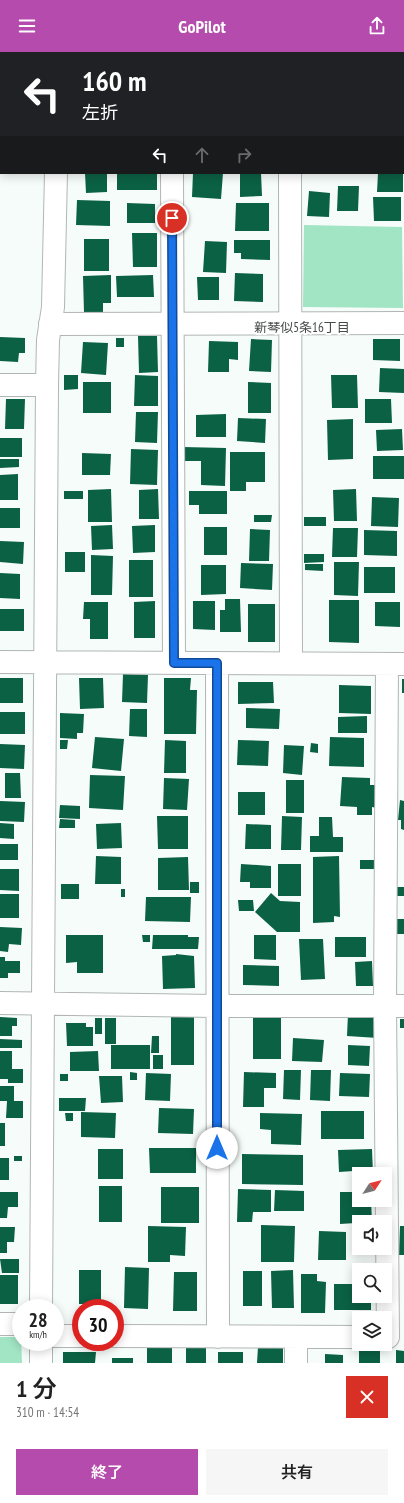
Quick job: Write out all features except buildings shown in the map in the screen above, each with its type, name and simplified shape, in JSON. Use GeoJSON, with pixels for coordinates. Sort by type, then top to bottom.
{"type":"FeatureCollection","features":[{"type":"Feature","properties":{"kind":"street"},"geometry":{"type":"LineString","coordinates":[[41,1299],[47,385],[48,340],[53,307],[56,174]]}},
{"type":"Feature","properties":{"kind":"street"},"geometry":{"type":"LineString","coordinates":[[172,174],[174,663]]}},
{"type":"Feature","properties":{"kind":"street"},"geometry":{"type":"LineString","coordinates":[[290,174],[291,664]]}},
{"type":"Feature","properties":{"kind":"street"},"geometry":{"type":"LineString","coordinates":[[50,324],[404,323]]}},
{"type":"Feature","properties":{"kind":"street"},"geometry":{"type":"LineString","coordinates":[[0,385],[47,385]]}},
{"type":"Feature","properties":{"kind":"street"},"geometry":{"type":"LineString","coordinates":[[0,662],[396,664],[392,1338]]}},
{"type":"Feature","properties":{"kind":"street"},"geometry":{"type":"LineString","coordinates":[[217,663],[216,1006],[218,1337]]}},
{"type":"Feature","properties":{"kind":"street"},"geometry":{"type":"LineString","coordinates":[[0,1003],[216,1006],[395,1006]]}},
{"type":"Feature","properties":{"kind":"street"},"geometry":{"type":"LineString","coordinates":[[0,1324],[12,1324]]}},
{"type":"Feature","properties":{"kind":"street"},"geometry":{"type":"LineString","coordinates":[[124,1336],[352,1337]]}},
{"type":"Feature","properties":{"kind":"street"},"geometry":{"type":"LineString","coordinates":[[296,1337],[296,1363]]}},
{"type":"Feature","properties":{"kind":"street"},"geometry":{"type":"LineString","coordinates":[[41,1351],[41,1363]]}},
{"type":"Feature","properties":{"kind":"green space"},"geometry":{"type":"Polygon","coordinates":[[[304,225],[402,227],[403,308],[303,307],[304,225]]]}},
{"type":"Feature","properties":{"kind":"green space"},"geometry":{"type":"Polygon","coordinates":[[[0,1337],[12,1337],[12,1351],[22,1351],[22,1363],[0,1363],[0,1337]]]}},
{"type":"Feature","properties":{"kind":"district","name":"新琴似5条16丁目"},"geometry":{"type":"Point","coordinates":[302,327]}},
{"type":"Feature","properties":{"kind":"route"},"geometry":{"type":"LineString","coordinates":[[172,218],[174,663],[217,663],[217,1148]]}}]}
